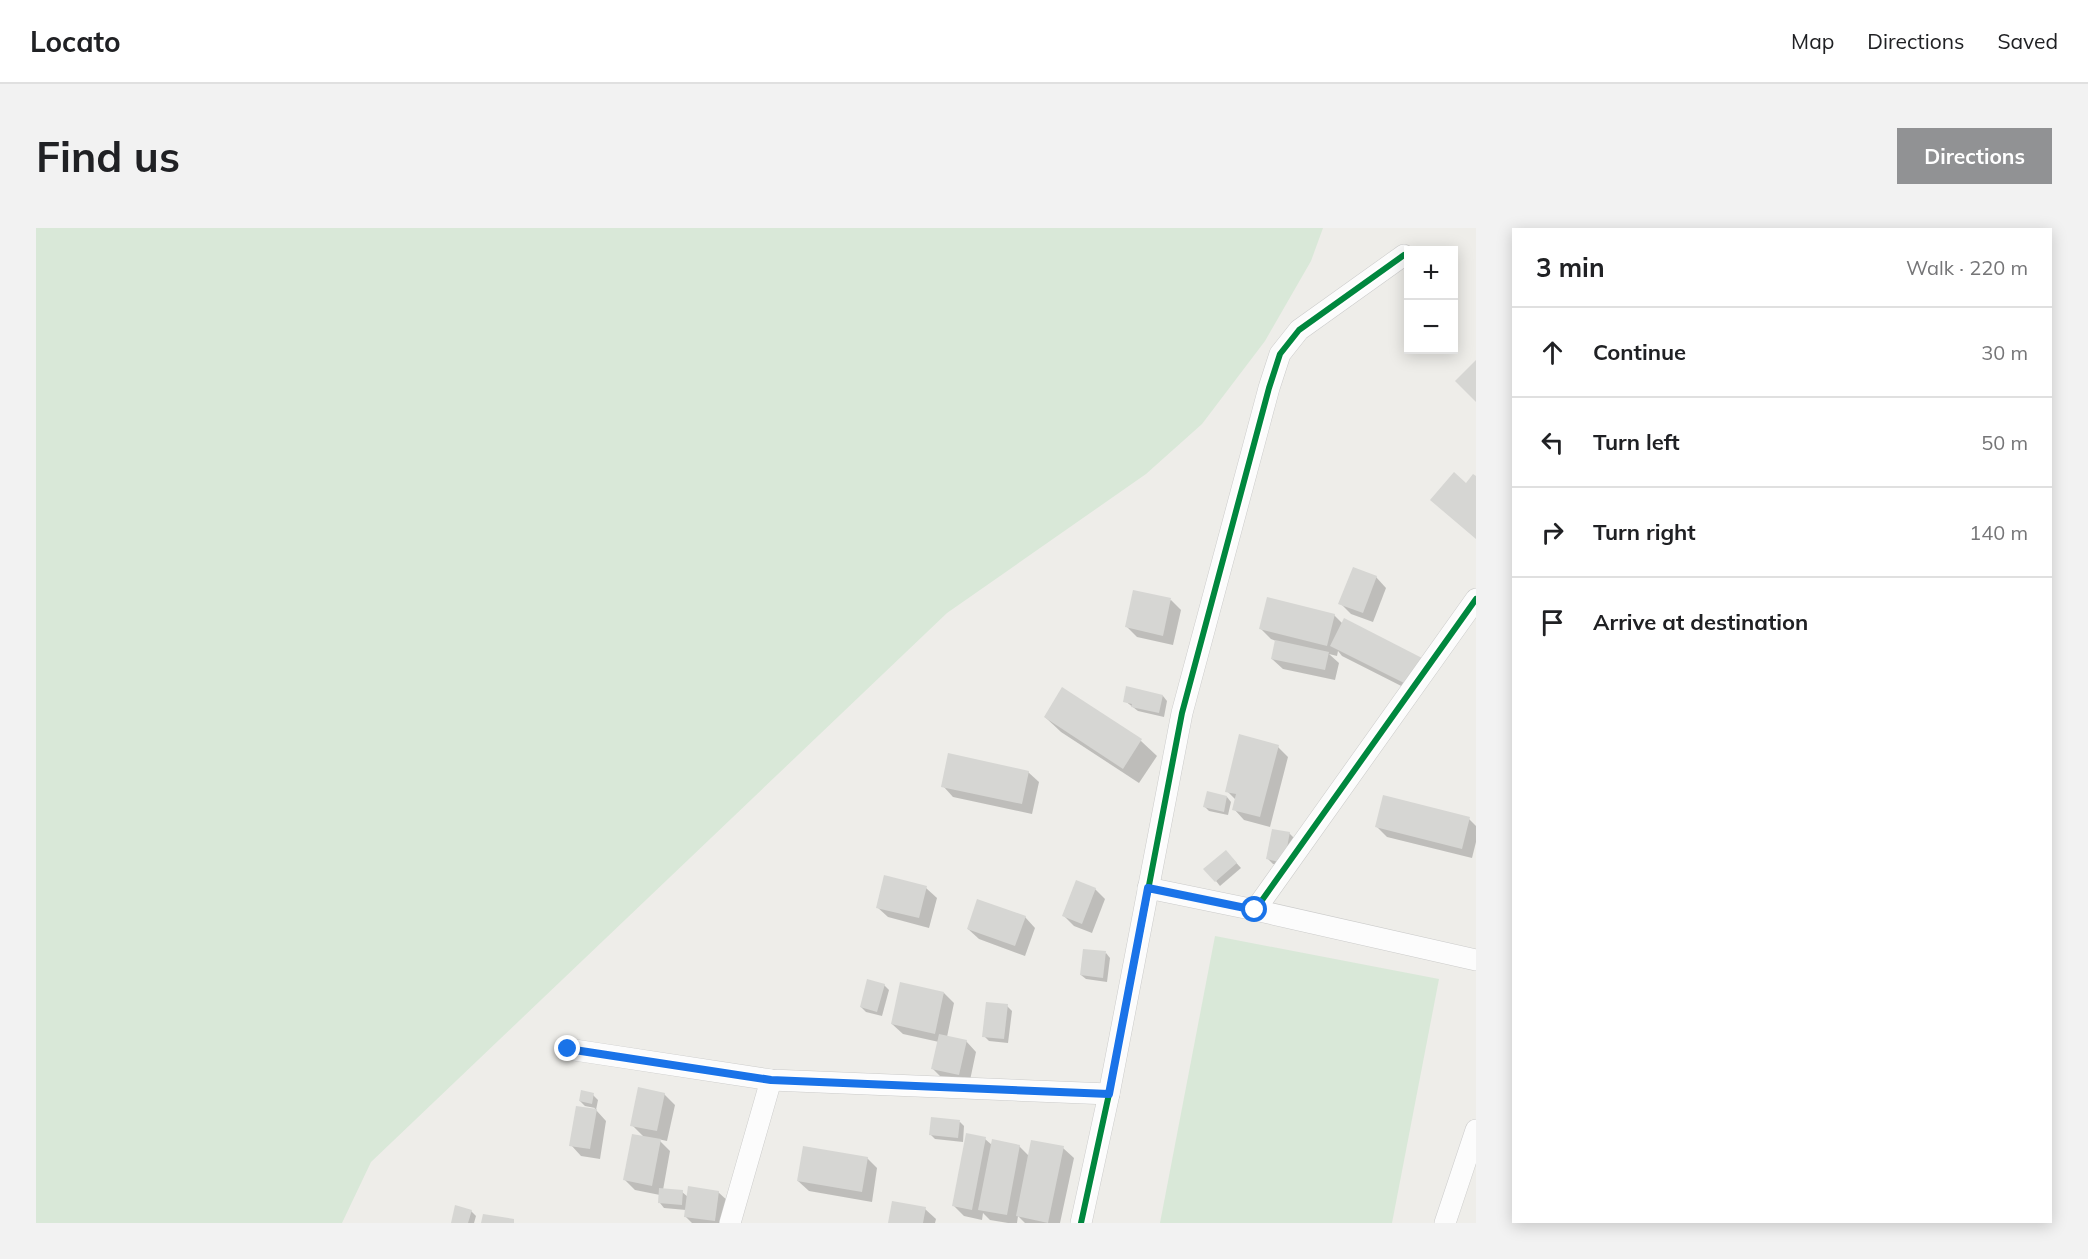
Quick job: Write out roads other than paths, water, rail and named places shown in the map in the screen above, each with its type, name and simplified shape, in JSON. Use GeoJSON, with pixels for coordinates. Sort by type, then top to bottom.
{"type":"FeatureCollection","features":[{"type":"Feature","properties":{"kind":"street"},"geometry":{"type":"LineString","coordinates":[[1082,1223],[1182,713],[1280,354],[1299,330],[1404,255]]}},
{"type":"Feature","properties":{"kind":"street"},"geometry":{"type":"LineString","coordinates":[[1255,910],[1476,599]]}},
{"type":"Feature","properties":{"kind":"street"},"geometry":{"type":"LineString","coordinates":[[1148,888],[1476,960]]}},
{"type":"Feature","properties":{"kind":"street"},"geometry":{"type":"LineString","coordinates":[[568,1049],[771,1080],[1109,1094]]}},
{"type":"Feature","properties":{"kind":"street"},"geometry":{"type":"LineString","coordinates":[[730,1223],[771,1080]]}},
{"type":"Feature","properties":{"kind":"street"},"geometry":{"type":"LineString","coordinates":[[1445,1223],[1476,1130]]}}]}
